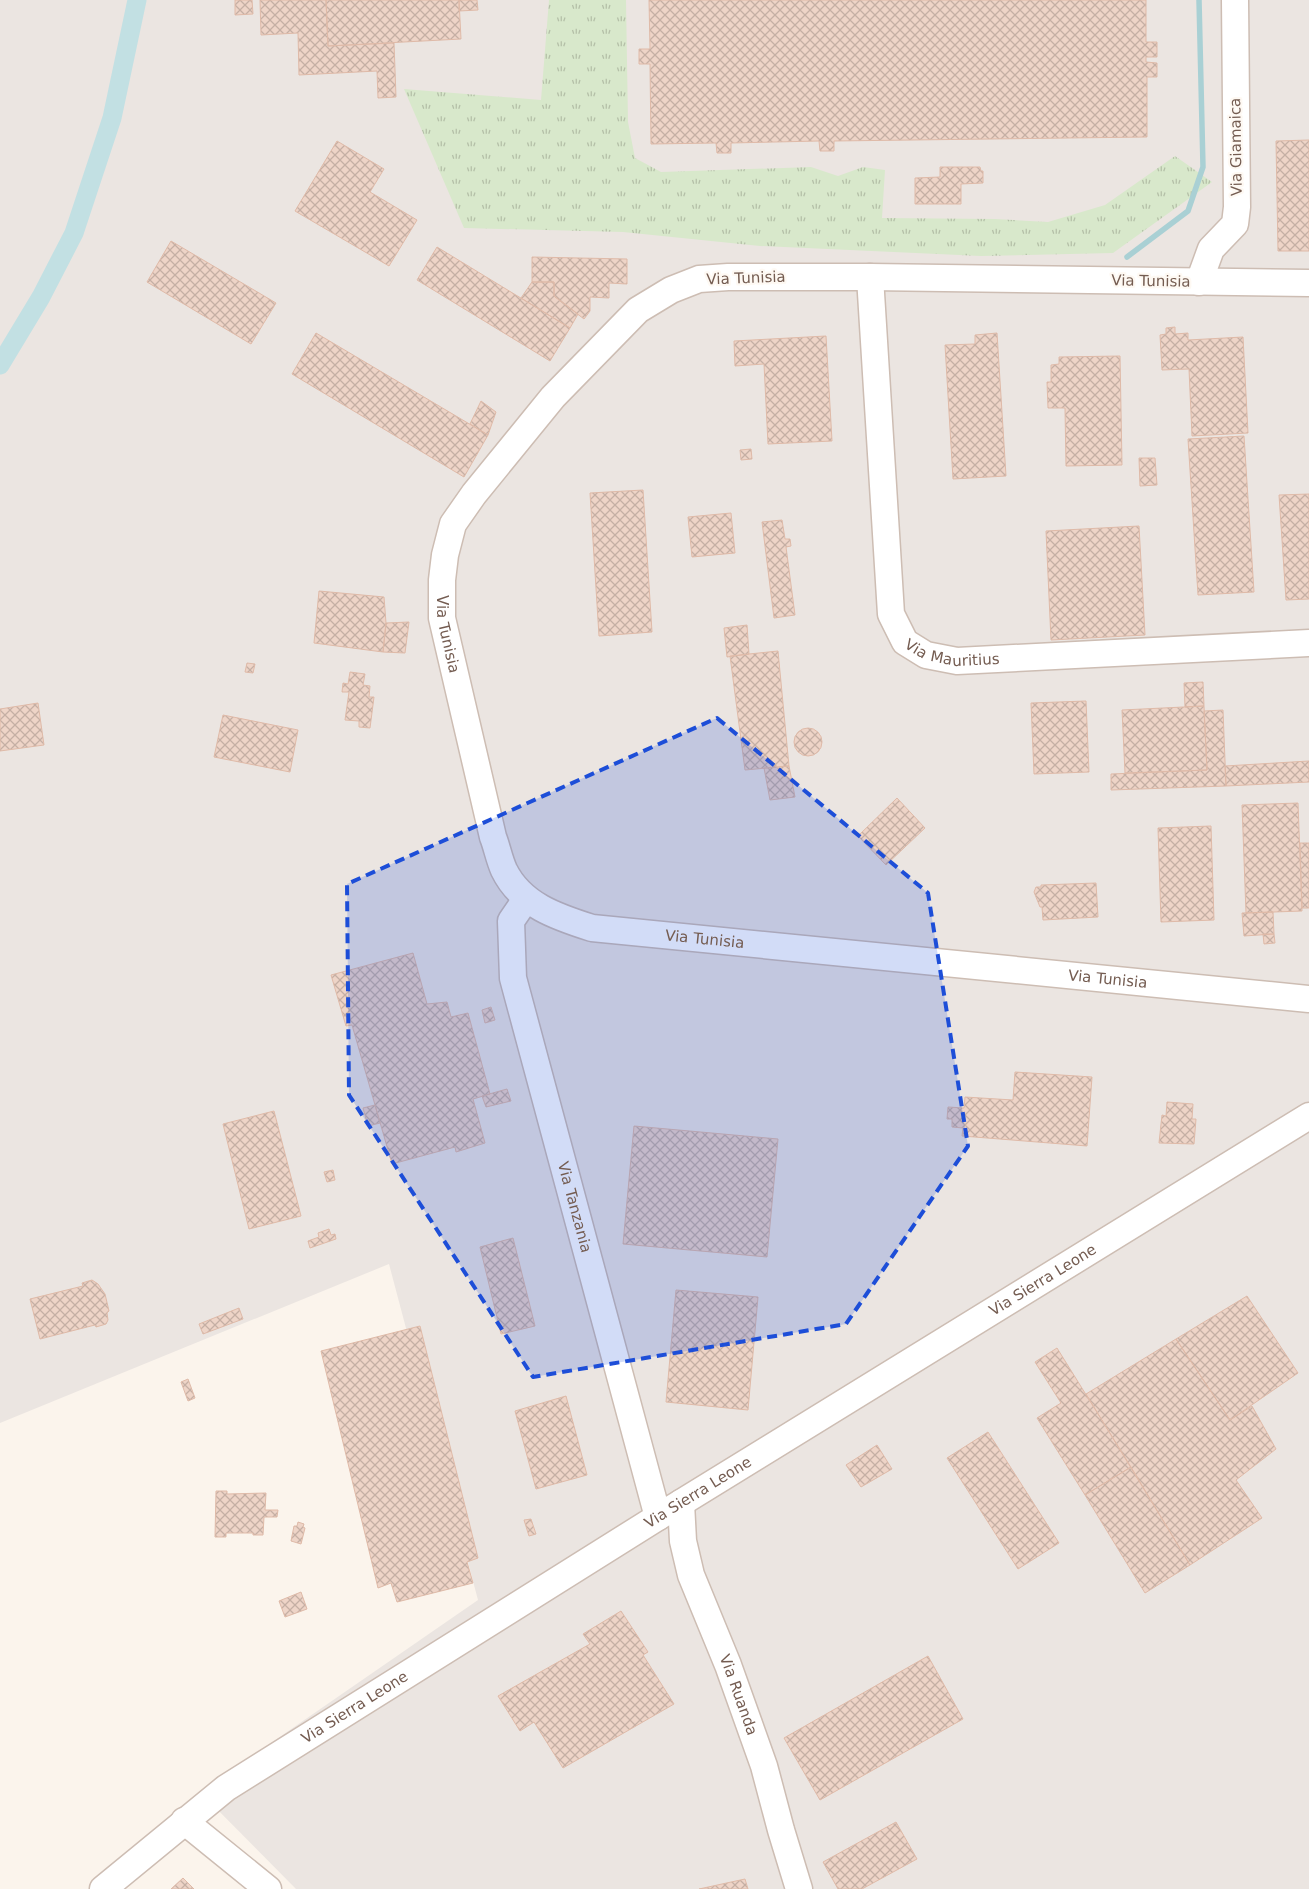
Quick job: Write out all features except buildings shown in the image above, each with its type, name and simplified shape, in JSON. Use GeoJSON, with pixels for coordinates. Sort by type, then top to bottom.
{"type":"FeatureCollection","features":[{"type":"Feature","properties":{"kind":"street","name":"Via Giamaica"},"geometry":{"type":"LineString","coordinates":[[1199,282],[1211,249],[1235,224],[1237,207],[1235,0]]}},
{"type":"Feature","properties":{"kind":"street","name":"Via Tunisia"},"geometry":{"type":"LineString","coordinates":[[1309,284],[870,277],[728,277],[700,280],[671,290],[638,310],[553,397],[474,494],[453,524],[445,555],[442,580],[442,618],[493,837],[504,870],[526,899],[556,916],[592,928],[1309,999]]}},
{"type":"Feature","properties":{"kind":"street","name":"Via Mauritius"},"geometry":{"type":"LineString","coordinates":[[870,277],[891,614],[905,642],[926,655],[958,660],[1309,643]]}},
{"type":"Feature","properties":{"kind":"street","name":"Via Tanzania"},"geometry":{"type":"LineString","coordinates":[[526,899],[511,921],[513,978],[658,1517]]}},
{"type":"Feature","properties":{"kind":"street","name":"Via Sierra Leone"},"geometry":{"type":"LineString","coordinates":[[103,1889],[226,1788],[658,1517],[1309,1116]]}},
{"type":"Feature","properties":{"kind":"street","name":"Via Ruanda"},"geometry":{"type":"LineString","coordinates":[[681,1503],[682,1541],[692,1575],[728,1665],[764,1766],[780,1830],[799,1889]]}},
{"type":"Feature","properties":{"kind":"street"},"geometry":{"type":"LineString","coordinates":[[184,1821],[268,1889]]}},
{"type":"Feature","properties":{"kind":"highlighted area"},"geometry":{"type":"Polygon","coordinates":[[[717,718],[928,893],[968,1146],[846,1324],[533,1377],[349,1095],[347,884],[717,718]]]}},
{"type":"Feature","properties":{"kind":"shaded area"},"geometry":{"type":"Polygon","coordinates":[[[0,0],[1309,0],[1309,1889],[296,1889],[200,1792],[478,1600],[389,1264],[0,1423],[0,0]]]}},
{"type":"Feature","properties":{"kind":"green space"},"geometry":{"type":"Polygon","coordinates":[[[549,0],[626,0],[628,122],[635,158],[661,172],[811,167],[838,176],[863,167],[885,170],[882,218],[995,219],[1048,222],[1105,205],[1175,156],[1212,182],[1113,253],[981,256],[760,246],[623,232],[464,228],[404,89],[541,100],[549,0]]]}},
{"type":"Feature","properties":{"kind":"waterway"},"geometry":{"type":"LineString","coordinates":[[0,365],[41,297],[74,233],[112,118],[137,0]]}},
{"type":"Feature","properties":{"kind":"waterway"},"geometry":{"type":"LineString","coordinates":[[1127,257],[1188,211],[1203,167],[1199,0]]}}]}
